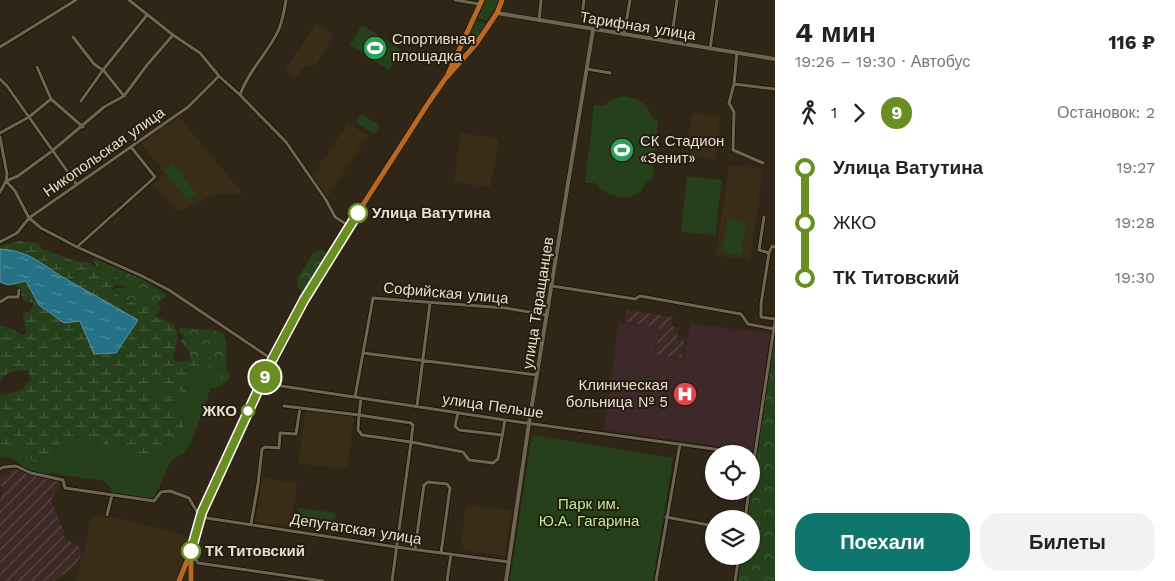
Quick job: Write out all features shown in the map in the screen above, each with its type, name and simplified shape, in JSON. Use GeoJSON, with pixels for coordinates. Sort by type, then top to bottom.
{"type":"FeatureCollection","features":[{"type":"Feature","properties":{"kind":"highway"},"geometry":{"type":"LineString","coordinates":[[179,581],[191,551],[200,517],[224,461],[272,360],[304,300],[349,226],[445,79],[476,44],[497,13],[502,0]]}},
{"type":"Feature","properties":{"kind":"highway"},"geometry":{"type":"LineString","coordinates":[[445,79],[481,2]]}},
{"type":"Feature","properties":{"kind":"highway"},"geometry":{"type":"LineString","coordinates":[[464,37],[464,41],[468,45],[476,44]]}},
{"type":"Feature","properties":{"kind":"highway"},"geometry":{"type":"LineString","coordinates":[[191,551],[191,581]]}},
{"type":"Feature","properties":{"kind":"street"},"geometry":{"type":"LineString","coordinates":[[0,47],[76,0]]}},
{"type":"Feature","properties":{"kind":"street"},"geometry":{"type":"LineString","coordinates":[[129,0],[172,35],[200,53],[219,76],[240,94],[286,142],[326,200],[335,217],[349,226]]}},
{"type":"Feature","properties":{"kind":"street"},"geometry":{"type":"LineString","coordinates":[[240,94],[244,84],[278,31],[284,16],[286,0]]}},
{"type":"Feature","properties":{"kind":"street"},"geometry":{"type":"LineString","coordinates":[[455,0],[481,2]]}},
{"type":"Feature","properties":{"kind":"street"},"geometry":{"type":"LineString","coordinates":[[539,22],[541,0]]}},
{"type":"Feature","properties":{"kind":"street"},"geometry":{"type":"LineString","coordinates":[[582,16],[584,0]]}},
{"type":"Feature","properties":{"kind":"street"},"geometry":{"type":"LineString","coordinates":[[624,35],[630,0]]}},
{"type":"Feature","properties":{"kind":"street"},"geometry":{"type":"LineString","coordinates":[[671,42],[677,0]]}},
{"type":"Feature","properties":{"kind":"street"},"geometry":{"type":"LineString","coordinates":[[710,49],[717,0]]}},
{"type":"Feature","properties":{"kind":"street","name":"Тарифная улица"},"geometry":{"type":"LineString","coordinates":[[497,13],[539,22],[775,59]]}},
{"type":"Feature","properties":{"kind":"street"},"geometry":{"type":"LineString","coordinates":[[81,101],[147,15]]}},
{"type":"Feature","properties":{"kind":"street","name":"улица Таращанцев"},"geometry":{"type":"LineString","coordinates":[[506,581],[529,423],[593,30]]}},
{"type":"Feature","properties":{"kind":"street"},"geometry":{"type":"LineString","coordinates":[[0,182],[18,176],[83,127],[104,107],[124,96],[172,35]]}},
{"type":"Feature","properties":{"kind":"street"},"geometry":{"type":"LineString","coordinates":[[74,37],[94,64],[103,70],[124,96]]}},
{"type":"Feature","properties":{"kind":"street"},"geometry":{"type":"LineString","coordinates":[[737,52],[734,84],[729,102],[734,112],[733,150],[763,163]]}},
{"type":"Feature","properties":{"kind":"street"},"geometry":{"type":"LineString","coordinates":[[37,67],[51,98],[83,127]]}},
{"type":"Feature","properties":{"kind":"street"},"geometry":{"type":"LineString","coordinates":[[587,69],[610,73]]}},
{"type":"Feature","properties":{"kind":"street","name":"Никопольская улица"},"geometry":{"type":"LineString","coordinates":[[0,242],[16,233],[29,218],[188,107],[219,76]]}},
{"type":"Feature","properties":{"kind":"street"},"geometry":{"type":"LineString","coordinates":[[0,80],[7,86],[77,185]]}},
{"type":"Feature","properties":{"kind":"street"},"geometry":{"type":"LineString","coordinates":[[734,84],[775,89]]}},
{"type":"Feature","properties":{"kind":"street"},"geometry":{"type":"LineString","coordinates":[[0,192],[6,181],[6,174],[0,135],[29,117],[51,98]]}},
{"type":"Feature","properties":{"kind":"street"},"geometry":{"type":"LineString","coordinates":[[77,247],[155,177],[131,146]]}},
{"type":"Feature","properties":{"kind":"street"},"geometry":{"type":"LineString","coordinates":[[6,181],[15,191],[29,218],[41,228],[169,290],[272,360]]}},
{"type":"Feature","properties":{"kind":"street"},"geometry":{"type":"LineString","coordinates":[[764,217],[759,250],[769,252]]}},
{"type":"Feature","properties":{"kind":"street"},"geometry":{"type":"LineString","coordinates":[[754,445],[775,320],[761,317],[761,304],[769,252],[772,246],[775,246]]}},
{"type":"Feature","properties":{"kind":"street"},"geometry":{"type":"LineString","coordinates":[[552,286],[635,298],[640,296],[714,308],[741,314],[748,324],[774,328]]}},
{"type":"Feature","properties":{"kind":"street"},"geometry":{"type":"LineString","coordinates":[[0,302],[8,297],[18,296],[19,290]]}},
{"type":"Feature","properties":{"kind":"street","name":"Софийская улица"},"geometry":{"type":"LineString","coordinates":[[363,352],[373,298],[505,308],[547,315]]}},
{"type":"Feature","properties":{"kind":"street"},"geometry":{"type":"LineString","coordinates":[[417,406],[430,303]]}},
{"type":"Feature","properties":{"kind":"street"},"geometry":{"type":"LineString","coordinates":[[355,396],[363,352],[537,375]]}},
{"type":"Feature","properties":{"kind":"street","name":"улица Пельше"},"geometry":{"type":"LineString","coordinates":[[262,383],[505,420],[705,447]]}},
{"type":"Feature","properties":{"kind":"street"},"geometry":{"type":"LineString","coordinates":[[361,398],[358,430],[362,435],[463,452],[469,460],[493,463],[498,459],[505,420]]}},
{"type":"Feature","properties":{"kind":"street"},"geometry":{"type":"LineString","coordinates":[[284,406],[412,422],[411,442],[392,581]]}},
{"type":"Feature","properties":{"kind":"street"},"geometry":{"type":"LineString","coordinates":[[251,524],[262,449],[264,447],[279,448],[280,433],[296,434],[300,408]]}},
{"type":"Feature","properties":{"kind":"street"},"geometry":{"type":"LineString","coordinates":[[458,412],[456,426],[459,430],[502,436]]}},
{"type":"Feature","properties":{"kind":"street"},"geometry":{"type":"LineString","coordinates":[[656,581],[680,444]]}},
{"type":"Feature","properties":{"kind":"street"},"geometry":{"type":"LineString","coordinates":[[0,469],[16,466],[31,473],[63,480],[65,488],[154,502],[161,492],[170,491],[189,498],[200,517]]}},
{"type":"Feature","properties":{"kind":"street"},"geometry":{"type":"LineString","coordinates":[[415,549],[424,485],[428,482],[447,484],[450,488],[441,553]]}},
{"type":"Feature","properties":{"kind":"street"},"geometry":{"type":"LineString","coordinates":[[107,515],[112,495]]}},
{"type":"Feature","properties":{"kind":"street","name":"Депутатская улица"},"geometry":{"type":"LineString","coordinates":[[200,517],[509,562]]}},
{"type":"Feature","properties":{"kind":"street"},"geometry":{"type":"LineString","coordinates":[[666,517],[705,524]]}},
{"type":"Feature","properties":{"kind":"street"},"geometry":{"type":"LineString","coordinates":[[191,551],[198,563],[323,581]]}},
{"type":"Feature","properties":{"kind":"street"},"geometry":{"type":"LineString","coordinates":[[448,581],[451,554]]}},
{"type":"Feature","properties":{"kind":"street"},"geometry":{"type":"LineString","coordinates":[[735,581],[738,565]]}},
{"type":"Feature","properties":{"kind":"shaded area"},"geometry":{"type":"Polygon","coordinates":[[[316,24],[334,35],[316,64],[310,67],[305,65],[296,78],[285,70],[316,24]]]}},
{"type":"Feature","properties":{"kind":"shaded area"},"geometry":{"type":"Polygon","coordinates":[[[692,113],[720,117],[715,159],[686,155],[692,113]]]}},
{"type":"Feature","properties":{"kind":"shaded area"},"geometry":{"type":"Polygon","coordinates":[[[179,117],[243,194],[213,195],[178,212],[153,185],[164,173],[141,142],[179,117]]]}},
{"type":"Feature","properties":{"kind":"shaded area"},"geometry":{"type":"Polygon","coordinates":[[[348,123],[368,136],[326,199],[311,177],[348,123]]]}},
{"type":"Feature","properties":{"kind":"shaded area"},"geometry":{"type":"Polygon","coordinates":[[[461,133],[499,139],[490,187],[454,182],[461,133]]]}},
{"type":"Feature","properties":{"kind":"shaded area"},"geometry":{"type":"Polygon","coordinates":[[[729,165],[763,169],[750,260],[716,255],[729,165]]]}},
{"type":"Feature","properties":{"kind":"shaded area"},"geometry":{"type":"Polygon","coordinates":[[[627,310],[673,317],[672,326],[678,328],[677,339],[684,340],[682,358],[655,355],[659,328],[625,322],[627,310]]]}},
{"type":"Feature","properties":{"kind":"shaded area","name":"Клиническая больница № 5"},"geometry":{"type":"Polygon","coordinates":[[[619,322],[659,328],[654,355],[684,359],[690,324],[771,333],[754,445],[710,445],[603,430],[619,322]]]}},
{"type":"Feature","properties":{"kind":"shaded area"},"geometry":{"type":"Polygon","coordinates":[[[306,409],[354,416],[347,470],[298,463],[306,409]]]}},
{"type":"Feature","properties":{"kind":"shaded area"},"geometry":{"type":"Polygon","coordinates":[[[14,469],[34,476],[62,481],[51,500],[64,532],[63,536],[80,548],[81,556],[74,567],[54,581],[0,581],[0,501],[3,488],[0,482],[1,477],[14,469]]]}},
{"type":"Feature","properties":{"kind":"shaded area"},"geometry":{"type":"Polygon","coordinates":[[[262,478],[297,483],[291,526],[256,522],[262,478]]]}},
{"type":"Feature","properties":{"kind":"shaded area"},"geometry":{"type":"Polygon","coordinates":[[[466,505],[511,510],[505,556],[460,550],[466,505]]]}},
{"type":"Feature","properties":{"kind":"shaded area"},"geometry":{"type":"Polygon","coordinates":[[[109,516],[177,533],[189,538],[177,581],[75,581],[85,548],[91,517],[109,516]]]}},
{"type":"Feature","properties":{"kind":"green space"},"geometry":{"type":"Polygon","coordinates":[[[486,0],[499,0],[487,21],[478,18],[486,0]]]}},
{"type":"Feature","properties":{"kind":"green space"},"geometry":{"type":"Polygon","coordinates":[[[476,21],[486,23],[473,43],[469,43],[467,41],[476,21]]]}},
{"type":"Feature","properties":{"kind":"green space","name":"Спортивная площадка"},"geometry":{"type":"Polygon","coordinates":[[[362,25],[401,50],[389,70],[350,45],[362,25]]]}},
{"type":"Feature","properties":{"kind":"green space","name":"СК Стадион «Зенит»"},"geometry":{"type":"Polygon","coordinates":[[[624,96],[646,105],[652,119],[658,120],[652,181],[646,181],[643,189],[631,197],[615,196],[600,189],[595,183],[585,183],[594,105],[604,106],[613,99],[624,96]]]}},
{"type":"Feature","properties":{"kind":"green space"},"geometry":{"type":"Polygon","coordinates":[[[362,114],[380,126],[374,134],[356,122],[362,114]]]}},
{"type":"Feature","properties":{"kind":"green space"},"geometry":{"type":"Polygon","coordinates":[[[173,163],[197,195],[188,201],[164,170],[173,163]]]}},
{"type":"Feature","properties":{"kind":"green space"},"geometry":{"type":"Polygon","coordinates":[[[687,176],[722,180],[715,235],[681,232],[687,176]]]}},
{"type":"Feature","properties":{"kind":"green space"},"geometry":{"type":"Polygon","coordinates":[[[727,219],[746,222],[741,255],[722,252],[727,219]]]}},
{"type":"Feature","properties":{"kind":"green space"},"geometry":{"type":"Polygon","coordinates":[[[20,241],[38,243],[42,249],[75,261],[87,262],[126,282],[126,286],[115,284],[112,289],[117,294],[154,316],[169,322],[176,329],[177,342],[173,357],[176,362],[190,360],[209,361],[210,364],[191,378],[189,392],[174,390],[163,381],[153,383],[147,390],[151,398],[156,402],[167,398],[173,399],[184,426],[141,466],[136,465],[135,451],[123,442],[116,440],[106,445],[89,439],[70,438],[60,443],[50,460],[34,462],[18,447],[0,448],[0,395],[20,390],[31,380],[28,371],[19,371],[8,373],[0,382],[0,325],[13,329],[23,335],[27,333],[22,313],[29,312],[34,303],[24,301],[18,287],[0,282],[0,246],[20,241]]]}},
{"type":"Feature","properties":{"kind":"green space"},"geometry":{"type":"Polygon","coordinates":[[[322,249],[327,254],[303,293],[298,286],[297,279],[314,252],[322,249]]]}},
{"type":"Feature","properties":{"kind":"green space"},"geometry":{"type":"Polygon","coordinates":[[[94,258],[146,281],[167,296],[159,301],[158,305],[161,309],[154,316],[137,304],[115,294],[113,292],[116,288],[125,288],[126,282],[96,266],[94,258]]]}},
{"type":"Feature","properties":{"kind":"green space"},"geometry":{"type":"Polygon","coordinates":[[[180,328],[214,330],[223,334],[227,345],[226,366],[230,377],[222,386],[218,383],[219,372],[209,372],[204,377],[193,374],[210,364],[209,362],[190,360],[190,354],[181,341],[184,335],[179,331],[180,328]]]}},
{"type":"Feature","properties":{"kind":"green space"},"geometry":{"type":"Polygon","coordinates":[[[775,332],[775,581],[737,581],[740,565],[760,565],[760,510],[748,510],[750,500],[760,500],[760,445],[758,445],[775,332]]]}},
{"type":"Feature","properties":{"kind":"green space"},"geometry":{"type":"Polygon","coordinates":[[[209,372],[219,372],[218,383],[222,386],[210,389],[199,422],[186,451],[170,463],[151,501],[112,495],[110,487],[104,481],[51,473],[41,476],[31,473],[13,459],[2,456],[0,458],[0,448],[18,447],[34,462],[50,460],[60,443],[76,437],[106,445],[116,440],[123,442],[136,451],[135,461],[141,466],[184,426],[173,399],[178,399],[179,396],[175,392],[169,393],[165,390],[149,393],[147,390],[153,383],[163,381],[168,387],[188,392],[187,384],[193,374],[198,376],[209,372]]]}},
{"type":"Feature","properties":{"kind":"green space"},"geometry":{"type":"Polygon","coordinates":[[[164,385],[165,390],[169,393],[175,392],[179,396],[178,399],[167,398],[156,402],[151,398],[149,393],[161,391],[161,386],[164,385]]]}},
{"type":"Feature","properties":{"kind":"green space","name":"Парк им. Ю.А. Гагарина"},"geometry":{"type":"Polygon","coordinates":[[[532,435],[673,458],[653,581],[510,581],[532,435]]]}},
{"type":"Feature","properties":{"kind":"green space"},"geometry":{"type":"Polygon","coordinates":[[[298,508],[336,513],[333,529],[296,524],[298,508]]]}},
{"type":"Feature","properties":{"kind":"water"},"geometry":{"type":"Polygon","coordinates":[[[0,249],[11,250],[36,260],[138,320],[116,353],[94,354],[80,321],[64,323],[39,305],[26,281],[8,285],[0,282],[0,249]]]}},
{"type":"Feature","properties":{"kind":"bus line","name":"9"},"geometry":{"type":"LineString","coordinates":[[191,551],[193,538],[202,512],[272,360],[304,300],[358,213]]}},
{"type":"Feature","properties":{"kind":"place","name":"Спортивная площадка"},"geometry":{"type":"Point","coordinates":[375,48]}},
{"type":"Feature","properties":{"kind":"place","name":"СК Стадион «Зенит»"},"geometry":{"type":"Point","coordinates":[622,150]}},
{"type":"Feature","properties":{"kind":"place","name":"Улица Ватутина"},"geometry":{"type":"Point","coordinates":[358,213]}},
{"type":"Feature","properties":{"kind":"place","name":"Клиническая больница № 5"},"geometry":{"type":"Point","coordinates":[685,394]}},
{"type":"Feature","properties":{"kind":"place","name":"ЖКО"},"geometry":{"type":"Point","coordinates":[248,411]}},
{"type":"Feature","properties":{"kind":"place","name":"ТК Титовский"},"geometry":{"type":"Point","coordinates":[191,551]}}]}
